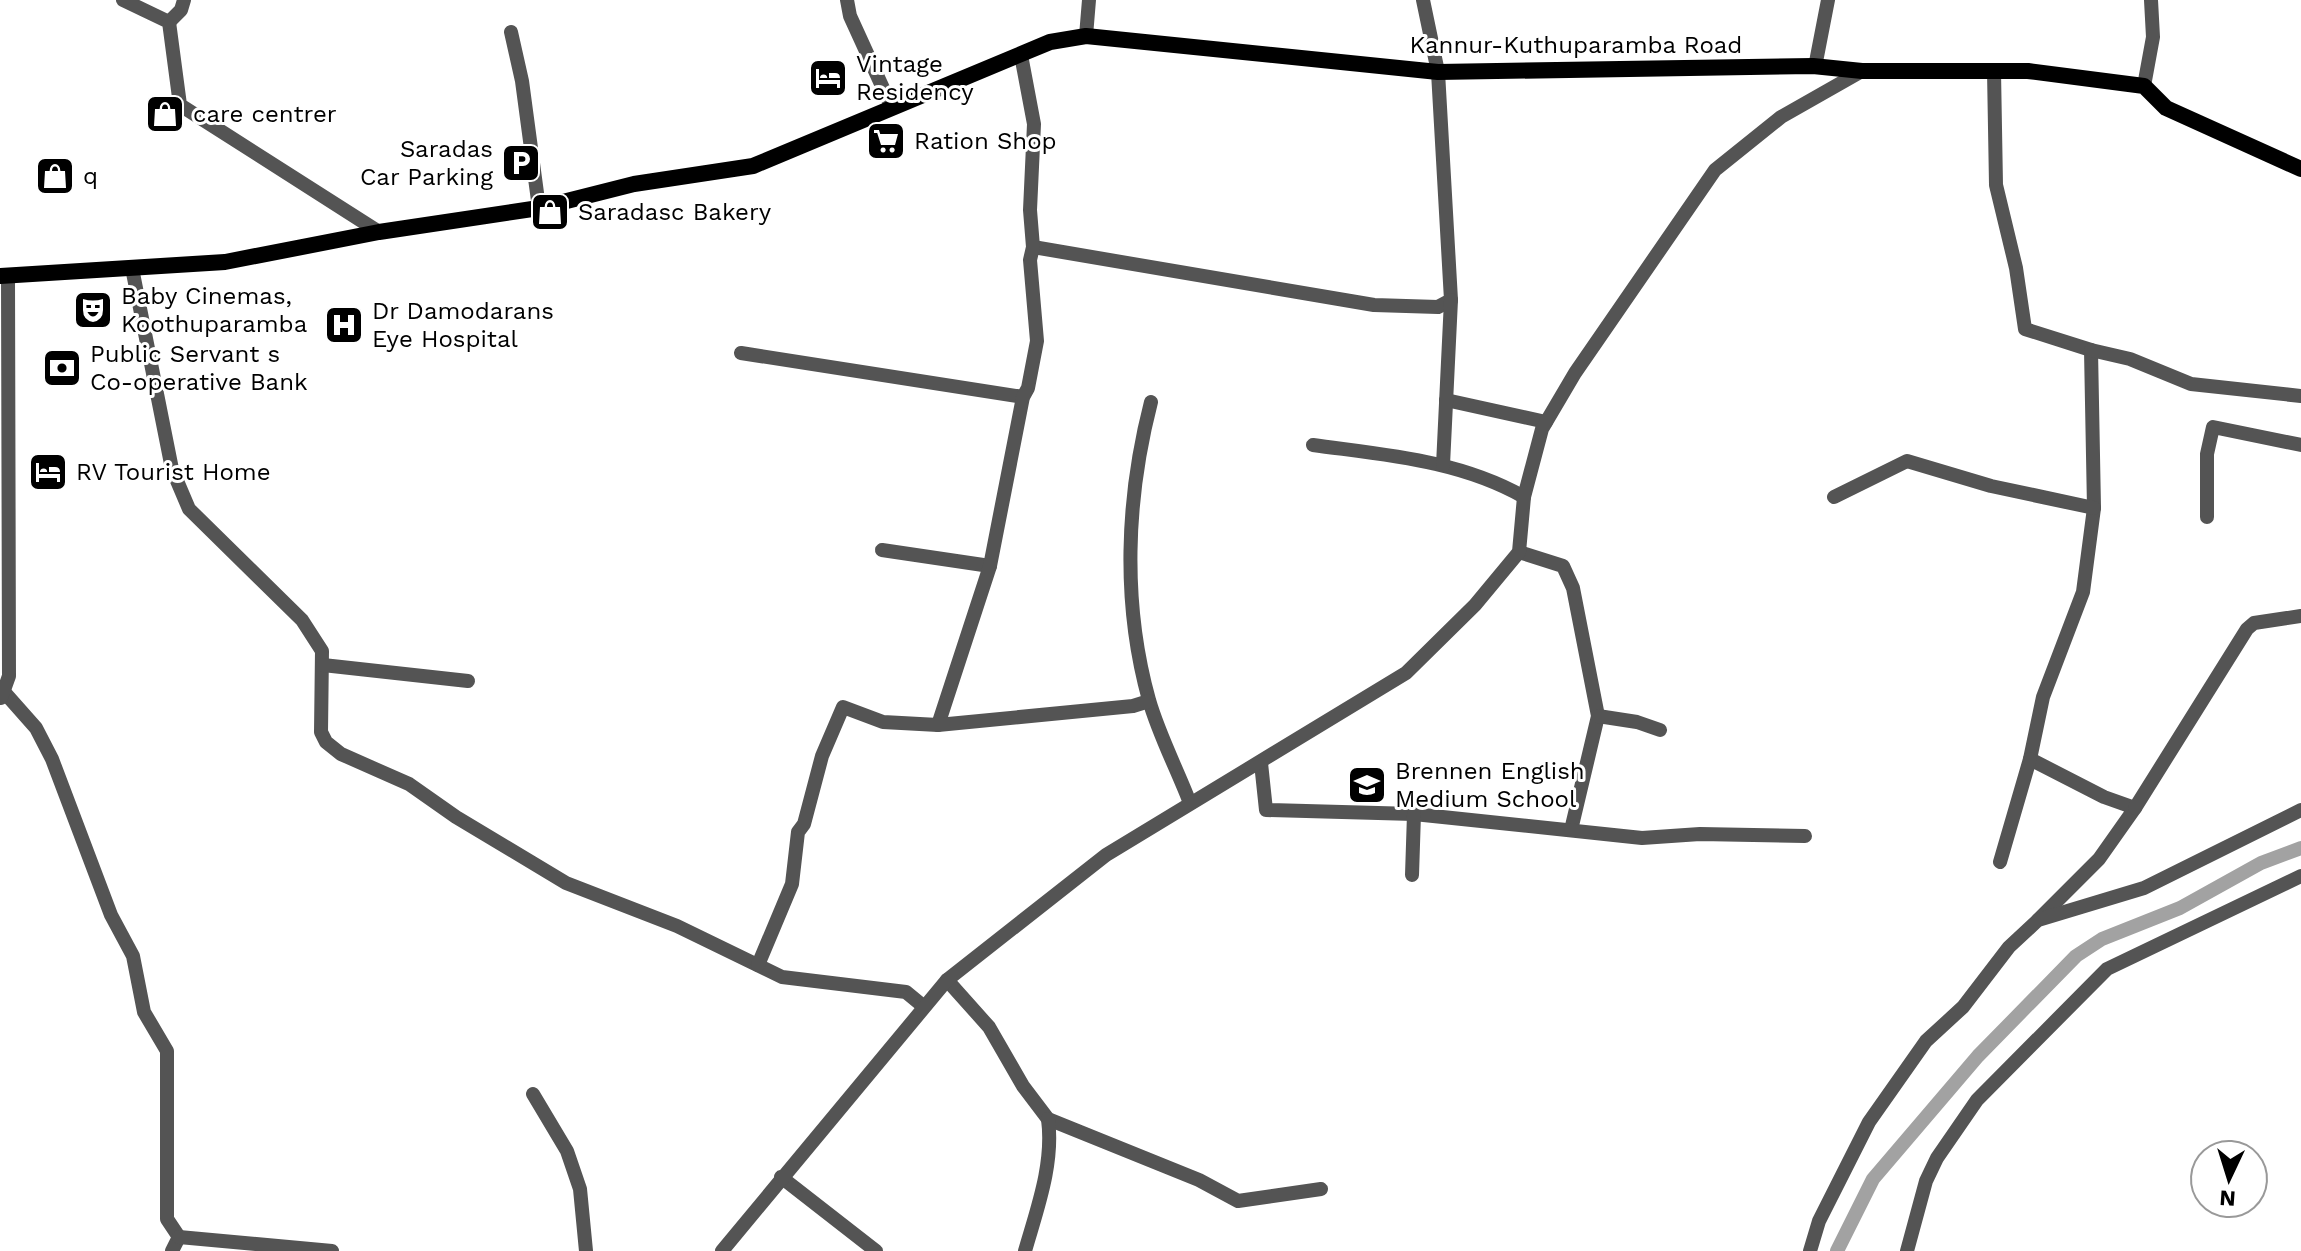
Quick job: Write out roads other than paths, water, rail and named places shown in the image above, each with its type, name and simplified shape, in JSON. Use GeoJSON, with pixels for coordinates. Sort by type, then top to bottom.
{"type":"FeatureCollection","features":[{"type":"Feature","properties":{"kind":"main road","name":"Kannur-Kuthuparamba Road"},"geometry":{"type":"LineString","coordinates":[[4,276],[225,262],[379,232],[539,208],[634,184],[753,166],[1050,42],[1086,36],[1438,72],[1815,67],[1862,71],[2028,71],[2144,86]]}},
{"type":"Feature","properties":{"kind":"main road"},"geometry":{"type":"LineString","coordinates":[[2144,86],[2166,108],[2301,169]]}},
{"type":"Feature","properties":{"kind":"street"},"geometry":{"type":"LineString","coordinates":[[123,0],[169,22]]}},
{"type":"Feature","properties":{"kind":"street"},"geometry":{"type":"LineString","coordinates":[[169,22],[181,10],[184,0]]}},
{"type":"Feature","properties":{"kind":"street"},"geometry":{"type":"LineString","coordinates":[[847,0],[850,16],[892,108]]}},
{"type":"Feature","properties":{"kind":"street"},"geometry":{"type":"LineString","coordinates":[[1086,36],[1089,0]]}},
{"type":"Feature","properties":{"kind":"street"},"geometry":{"type":"LineString","coordinates":[[1423,0],[1438,72],[1451,300],[1443,465]]}},
{"type":"Feature","properties":{"kind":"street"},"geometry":{"type":"LineString","coordinates":[[1815,67],[1828,0]]}},
{"type":"Feature","properties":{"kind":"street"},"geometry":{"type":"LineString","coordinates":[[2144,86],[2153,37],[2151,0]]}},
{"type":"Feature","properties":{"kind":"street"},"geometry":{"type":"LineString","coordinates":[[169,22],[180,105],[379,232]]}},
{"type":"Feature","properties":{"kind":"street"},"geometry":{"type":"LineString","coordinates":[[511,32],[522,81],[539,208]]}},
{"type":"Feature","properties":{"kind":"street"},"geometry":{"type":"LineString","coordinates":[[938,725],[990,566],[1037,341],[1030,260],[1033,247],[1030,210],[1034,124],[1021,55]]}},
{"type":"Feature","properties":{"kind":"street"},"geometry":{"type":"LineString","coordinates":[[722,1251],[947,980],[1106,855],[1406,673],[1475,605],[1519,552],[1524,497],[1546,422],[1575,373],[1715,170],[1781,117],[1862,71]]}},
{"type":"Feature","properties":{"kind":"street"},"geometry":{"type":"LineString","coordinates":[[1994,71],[1996,185],[2016,268],[2025,329],[2130,359],[2191,384],[2301,396]]}},
{"type":"Feature","properties":{"kind":"street"},"geometry":{"type":"LineString","coordinates":[[1033,247],[1374,305],[1438,307],[1451,300]]}},
{"type":"Feature","properties":{"kind":"street"},"geometry":{"type":"LineString","coordinates":[[132,268],[172,469],[189,509],[302,620],[322,651],[321,732],[326,742],[341,754],[409,784],[456,817],[566,883],[677,926],[782,977],[906,992],[923,1006]]}},
{"type":"Feature","properties":{"kind":"street"},"geometry":{"type":"LineString","coordinates":[[4,276],[9,676],[2,696],[36,728],[52,759],[111,915],[133,956],[144,1012],[167,1051],[167,1219],[179,1237],[260,1247],[332,1251]]}},
{"type":"Feature","properties":{"kind":"street"},"geometry":{"type":"LineString","coordinates":[[2000,862],[2030,759],[2043,697],[2083,592],[2094,508],[2091,350]]}},
{"type":"Feature","properties":{"kind":"street"},"geometry":{"type":"LineString","coordinates":[[741,353],[1023,397]]}},
{"type":"Feature","properties":{"kind":"street"},"geometry":{"type":"LineString","coordinates":[[1446,400],[1546,422]]}},
{"type":"Feature","properties":{"kind":"street"},"geometry":{"type":"LineString","coordinates":[[1151,402],[1142,436],[1128,563],[1135,632],[1149,701],[1190,803]]}},
{"type":"Feature","properties":{"kind":"street"},"geometry":{"type":"LineString","coordinates":[[2207,517],[2207,454],[2213,427],[2301,445]]}},
{"type":"Feature","properties":{"kind":"street"},"geometry":{"type":"LineString","coordinates":[[1313,445],[1443,465],[1497,481],[1524,497]]}},
{"type":"Feature","properties":{"kind":"street"},"geometry":{"type":"LineString","coordinates":[[1834,497],[1907,461],[1991,486],[2094,508]]}},
{"type":"Feature","properties":{"kind":"street"},"geometry":{"type":"LineString","coordinates":[[882,550],[990,566]]}},
{"type":"Feature","properties":{"kind":"street"},"geometry":{"type":"LineString","coordinates":[[1519,552],[1563,566],[1573,588],[1598,716],[1571,830]]}},
{"type":"Feature","properties":{"kind":"street"},"geometry":{"type":"LineString","coordinates":[[1810,1251],[1819,1221],[1869,1122],[1926,1041],[1963,1007],[2009,947],[2099,859],[2135,808],[2247,629],[2254,623],[2301,616]]}},
{"type":"Feature","properties":{"kind":"street"},"geometry":{"type":"LineString","coordinates":[[323,665],[468,681]]}},
{"type":"Feature","properties":{"kind":"street"},"geometry":{"type":"LineString","coordinates":[[758,965],[792,884],[798,832],[804,824],[822,756],[843,707],[883,722],[938,725],[1133,706],[1149,701]]}},
{"type":"Feature","properties":{"kind":"street"},"geometry":{"type":"LineString","coordinates":[[1598,716],[1637,722],[1660,730]]}},
{"type":"Feature","properties":{"kind":"street"},"geometry":{"type":"LineString","coordinates":[[2030,759],[2104,797],[2135,808]]}},
{"type":"Feature","properties":{"kind":"street"},"geometry":{"type":"LineString","coordinates":[[1261,763],[1266,810],[1414,814],[1642,838],[1700,834],[1805,836]]}},
{"type":"Feature","properties":{"kind":"street"},"geometry":{"type":"LineString","coordinates":[[2038,920],[2144,888],[2301,810]]}},
{"type":"Feature","properties":{"kind":"street"},"geometry":{"type":"LineString","coordinates":[[1412,875],[1414,814]]}},
{"type":"Feature","properties":{"kind":"street"},"geometry":{"type":"LineString","coordinates":[[1907,1251],[1926,1181],[1937,1158],[1977,1100],[2107,969],[2301,876]]}},
{"type":"Feature","properties":{"kind":"street"},"geometry":{"type":"LineString","coordinates":[[947,980],[989,1027],[1023,1086],[1048,1119],[1176,1171],[1238,1201],[1321,1189]]}},
{"type":"Feature","properties":{"kind":"street"},"geometry":{"type":"LineString","coordinates":[[533,1094],[567,1151],[580,1189],[586,1251]]}},
{"type":"Feature","properties":{"kind":"street"},"geometry":{"type":"LineString","coordinates":[[1025,1251],[1043,1188],[1049,1153],[1048,1119]]}},
{"type":"Feature","properties":{"kind":"street"},"geometry":{"type":"LineString","coordinates":[[781,1177],[876,1251]]}},
{"type":"Feature","properties":{"kind":"street"},"geometry":{"type":"LineString","coordinates":[[172,1251],[179,1237]]}},
{"type":"Feature","properties":{"kind":"waterway"},"geometry":{"type":"LineString","coordinates":[[1837,1251],[1873,1179],[1978,1056],[2076,956],[2102,939],[2180,908],[2261,863],[2301,848]]}},
{"type":"Feature","properties":{"kind":"place","name":"Vintage Residency"},"geometry":{"type":"Point","coordinates":[828,78]}},
{"type":"Feature","properties":{"kind":"place","name":"care centrer"},"geometry":{"type":"Point","coordinates":[165,114]}},
{"type":"Feature","properties":{"kind":"place","name":"Ration Shop"},"geometry":{"type":"Point","coordinates":[886,141]}},
{"type":"Feature","properties":{"kind":"place","name":"Saradas Car Parking"},"geometry":{"type":"Point","coordinates":[521,163]}},
{"type":"Feature","properties":{"kind":"place","name":"q"},"geometry":{"type":"Point","coordinates":[55,176]}},
{"type":"Feature","properties":{"kind":"place","name":"Saradasc Bakery"},"geometry":{"type":"Point","coordinates":[550,212]}},
{"type":"Feature","properties":{"kind":"place","name":"Baby Cinemas, Koothuparamba"},"geometry":{"type":"Point","coordinates":[93,310]}},
{"type":"Feature","properties":{"kind":"place","name":"Dr Damodarans Eye Hospital"},"geometry":{"type":"Point","coordinates":[344,325]}},
{"type":"Feature","properties":{"kind":"place","name":"Public Servant s Co-operative Bank"},"geometry":{"type":"Point","coordinates":[62,368]}},
{"type":"Feature","properties":{"kind":"place","name":"RV Tourist Home"},"geometry":{"type":"Point","coordinates":[48,472]}},
{"type":"Feature","properties":{"kind":"place","name":"Brennen English Medium School"},"geometry":{"type":"Point","coordinates":[1367,785]}}]}
